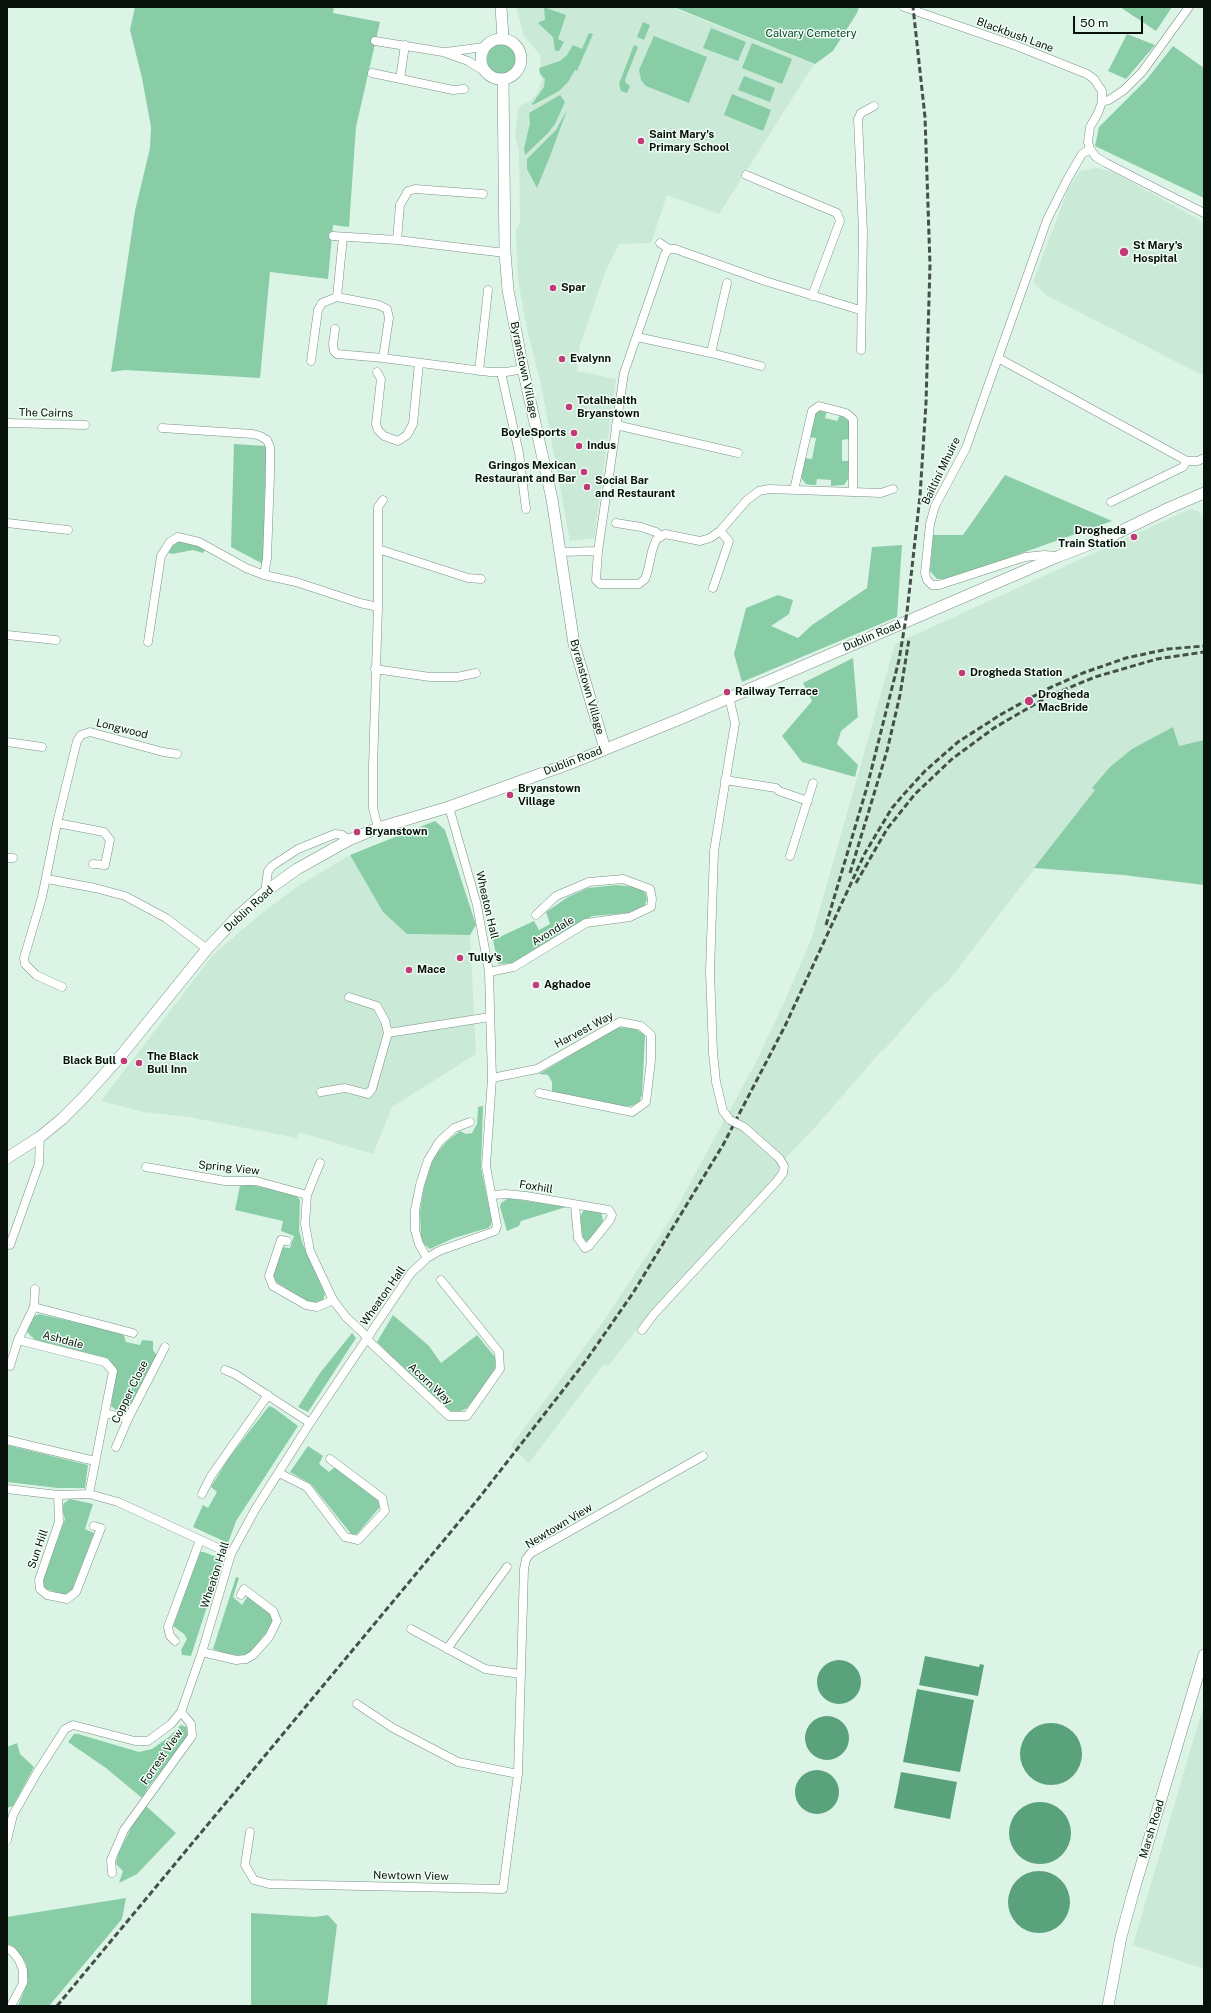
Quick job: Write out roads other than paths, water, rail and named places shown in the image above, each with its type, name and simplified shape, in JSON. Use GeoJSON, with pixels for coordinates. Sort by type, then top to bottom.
{"type":"FeatureCollection","features":[{"type":"Feature","properties":{"kind":"main road"},"geometry":{"type":"LineString","coordinates":[[501,7],[503,38]]}},
{"type":"Feature","properties":{"kind":"main road"},"geometry":{"type":"LineString","coordinates":[[503,38],[514,43],[519,47],[522,60],[518,71],[514,75],[503,79],[492,77],[487,73],[481,61],[484,47],[492,40],[503,38]]}},
{"type":"Feature","properties":{"kind":"main road","name":"Byranstown Village"},"geometry":{"type":"LineString","coordinates":[[503,79],[508,290],[523,369],[552,499],[574,644],[605,749]]}},
{"type":"Feature","properties":{"kind":"main road","name":"Dublin Road"},"geometry":{"type":"LineString","coordinates":[[7,1158],[40,1137],[62,1119],[119,1058],[208,949],[235,919],[265,892],[297,869],[349,840],[378,828],[449,807],[605,749],[1059,556],[1109,537],[1169,508],[1203,496]]}},
{"type":"Feature","properties":{"kind":"main road","name":"Marsh Road"},"geometry":{"type":"LineString","coordinates":[[1108,2006],[1121,1937],[1133,1893],[1204,1655]]}},
{"type":"Feature","properties":{"kind":"street","name":"Blackbush Lane"},"geometry":{"type":"LineString","coordinates":[[904,7],[1017,46],[1088,74],[1102,91],[1102,102]]}},
{"type":"Feature","properties":{"kind":"street"},"geometry":{"type":"LineString","coordinates":[[1189,7],[1142,72],[1124,90],[1109,100],[1102,102],[1098,114],[1090,127],[1088,142],[1090,149],[1096,157],[1204,213]]}},
{"type":"Feature","properties":{"kind":"street"},"geometry":{"type":"LineString","coordinates":[[375,41],[444,52],[468,61],[487,73]]}},
{"type":"Feature","properties":{"kind":"street"},"geometry":{"type":"LineString","coordinates":[[400,79],[405,45]]}},
{"type":"Feature","properties":{"kind":"street"},"geometry":{"type":"LineString","coordinates":[[444,52],[484,47]]}},
{"type":"Feature","properties":{"kind":"street"},"geometry":{"type":"LineString","coordinates":[[372,73],[453,90],[464,89]]}},
{"type":"Feature","properties":{"kind":"street"},"geometry":{"type":"LineString","coordinates":[[861,350],[860,310],[863,232],[858,119],[861,112],[874,106]]}},
{"type":"Feature","properties":{"kind":"street","name":"Bailtíní Mhuire"},"geometry":{"type":"LineString","coordinates":[[1059,556],[1044,554],[1025,558],[932,585],[927,580],[925,573],[930,524],[935,506],[966,448],[1047,220],[1082,154],[1090,149]]}},
{"type":"Feature","properties":{"kind":"street"},"geometry":{"type":"LineString","coordinates":[[746,175],[837,213],[840,221],[812,296]]}},
{"type":"Feature","properties":{"kind":"street"},"geometry":{"type":"LineString","coordinates":[[396,240],[400,205],[408,191],[415,190],[483,194]]}},
{"type":"Feature","properties":{"kind":"street"},"geometry":{"type":"LineString","coordinates":[[333,236],[396,240],[506,253]]}},
{"type":"Feature","properties":{"kind":"street"},"geometry":{"type":"LineString","coordinates":[[337,297],[343,237]]}},
{"type":"Feature","properties":{"kind":"street"},"geometry":{"type":"LineString","coordinates":[[660,243],[669,249],[675,249],[765,282],[860,310]]}},
{"type":"Feature","properties":{"kind":"street"},"geometry":{"type":"LineString","coordinates":[[669,249],[665,254],[624,373],[598,551],[596,580],[600,584],[639,584],[645,579],[652,550],[656,540],[661,536],[665,534],[700,541],[710,538],[720,531],[747,500],[759,491],[769,489],[881,493],[893,489]]}},
{"type":"Feature","properties":{"kind":"street"},"geometry":{"type":"LineString","coordinates":[[710,353],[727,283]]}},
{"type":"Feature","properties":{"kind":"street"},"geometry":{"type":"LineString","coordinates":[[479,371],[488,290]]}},
{"type":"Feature","properties":{"kind":"street"},"geometry":{"type":"LineString","coordinates":[[311,361],[318,310],[322,303],[337,297],[379,305],[387,310],[389,318],[383,358]]}},
{"type":"Feature","properties":{"kind":"street"},"geometry":{"type":"LineString","coordinates":[[335,329],[333,344],[334,351],[337,354],[383,358],[479,371],[501,372],[523,369]]}},
{"type":"Feature","properties":{"kind":"street"},"geometry":{"type":"LineString","coordinates":[[637,338],[710,353],[761,366]]}},
{"type":"Feature","properties":{"kind":"street"},"geometry":{"type":"LineString","coordinates":[[998,358],[1187,461],[1198,461],[1204,458]]}},
{"type":"Feature","properties":{"kind":"street"},"geometry":{"type":"LineString","coordinates":[[377,372],[381,379],[376,424],[378,430],[384,436],[398,441],[407,435],[413,424],[419,363]]}},
{"type":"Feature","properties":{"kind":"street"},"geometry":{"type":"LineString","coordinates":[[501,372],[519,453],[526,509]]}},
{"type":"Feature","properties":{"kind":"street"},"geometry":{"type":"LineString","coordinates":[[794,490],[812,411],[819,406],[846,413],[852,419],[853,492]]}},
{"type":"Feature","properties":{"kind":"street","name":"The Cairns"},"geometry":{"type":"LineString","coordinates":[[7,423],[85,424]]}},
{"type":"Feature","properties":{"kind":"street"},"geometry":{"type":"LineString","coordinates":[[616,425],[738,453]]}},
{"type":"Feature","properties":{"kind":"street"},"geometry":{"type":"LineString","coordinates":[[162,428],[253,434],[267,440],[270,447],[270,475],[268,558],[264,575]]}},
{"type":"Feature","properties":{"kind":"street"},"geometry":{"type":"LineString","coordinates":[[1111,502],[1183,467],[1187,461]]}},
{"type":"Feature","properties":{"kind":"street"},"geometry":{"type":"LineString","coordinates":[[378,828],[373,808],[375,669],[378,607],[378,507],[383,500]]}},
{"type":"Feature","properties":{"kind":"street"},"geometry":{"type":"LineString","coordinates":[[7,523],[68,530]]}},
{"type":"Feature","properties":{"kind":"street"},"geometry":{"type":"LineString","coordinates":[[616,523],[641,527],[656,532],[661,536]]}},
{"type":"Feature","properties":{"kind":"street"},"geometry":{"type":"LineString","coordinates":[[713,588],[729,541],[720,531]]}},
{"type":"Feature","properties":{"kind":"street"},"geometry":{"type":"LineString","coordinates":[[148,642],[161,556],[166,546],[174,538],[183,536],[246,568],[264,575],[296,582],[360,603],[378,607]]}},
{"type":"Feature","properties":{"kind":"street"},"geometry":{"type":"LineString","coordinates":[[378,549],[468,578],[481,579]]}},
{"type":"Feature","properties":{"kind":"street"},"geometry":{"type":"LineString","coordinates":[[560,552],[598,551]]}},
{"type":"Feature","properties":{"kind":"street"},"geometry":{"type":"LineString","coordinates":[[7,635],[56,640]]}},
{"type":"Feature","properties":{"kind":"street"},"geometry":{"type":"LineString","coordinates":[[375,669],[430,677],[457,677],[476,673]]}},
{"type":"Feature","properties":{"kind":"street"},"geometry":{"type":"LineString","coordinates":[[642,1330],[654,1314],[783,1174],[784,1166],[779,1158],[744,1128],[730,1120],[723,1112],[713,1053],[710,971],[714,851],[736,723],[729,697]]}},
{"type":"Feature","properties":{"kind":"street","name":"Longwood"},"geometry":{"type":"LineString","coordinates":[[62,987],[36,975],[25,964],[24,958],[47,879],[57,823],[77,741],[85,732],[95,733],[163,752],[177,754]]}},
{"type":"Feature","properties":{"kind":"street"},"geometry":{"type":"LineString","coordinates":[[7,742],[42,746]]}},
{"type":"Feature","properties":{"kind":"street"},"geometry":{"type":"LineString","coordinates":[[726,780],[776,788],[779,791],[808,800]]}},
{"type":"Feature","properties":{"kind":"street"},"geometry":{"type":"LineString","coordinates":[[790,856],[813,783]]}},
{"type":"Feature","properties":{"kind":"street","name":"Wheaton Hall"},"geometry":{"type":"LineString","coordinates":[[181,1712],[202,1652],[231,1554],[248,1522],[310,1423],[410,1273],[427,1258],[460,1242],[495,1230],[497,1226],[493,1196],[486,1166],[492,1078],[489,972],[477,905],[449,807]]}},
{"type":"Feature","properties":{"kind":"street"},"geometry":{"type":"LineString","coordinates":[[57,823],[104,832],[110,840],[105,865],[92,864]]}},
{"type":"Feature","properties":{"kind":"street"},"geometry":{"type":"LineString","coordinates":[[265,892],[268,871],[272,866],[298,849],[335,834],[342,835],[349,840]]}},
{"type":"Feature","properties":{"kind":"street"},"geometry":{"type":"LineString","coordinates":[[47,879],[94,888],[125,896],[166,918],[208,949]]}},
{"type":"Feature","properties":{"kind":"street","name":"Avondale"},"geometry":{"type":"LineString","coordinates":[[489,972],[514,967],[586,924],[630,917],[651,908],[652,899],[650,889],[623,879],[589,882],[556,896],[536,915]]}},
{"type":"Feature","properties":{"kind":"street"},"geometry":{"type":"LineString","coordinates":[[321,1092],[345,1088],[368,1094],[372,1089],[388,1033],[385,1021],[377,1006],[349,997]]}},
{"type":"Feature","properties":{"kind":"street"},"geometry":{"type":"LineString","coordinates":[[388,1033],[490,1017]]}},
{"type":"Feature","properties":{"kind":"street","name":"Harvest Way"},"geometry":{"type":"LineString","coordinates":[[492,1078],[537,1069],[620,1022],[641,1026],[651,1035],[651,1060],[646,1102],[632,1112],[539,1093]]}},
{"type":"Feature","properties":{"kind":"street"},"geometry":{"type":"LineString","coordinates":[[427,1258],[419,1244],[415,1230],[415,1210],[420,1185],[428,1160],[439,1142],[454,1128],[470,1122]]}},
{"type":"Feature","properties":{"kind":"street"},"geometry":{"type":"LineString","coordinates":[[10,1245],[39,1164],[40,1137]]}},
{"type":"Feature","properties":{"kind":"street"},"geometry":{"type":"LineString","coordinates":[[320,1163],[307,1195],[305,1224],[310,1251],[333,1300],[346,1317],[367,1338]]}},
{"type":"Feature","properties":{"kind":"street","name":"Spring View"},"geometry":{"type":"LineString","coordinates":[[146,1167],[225,1181],[256,1181],[307,1195]]}},
{"type":"Feature","properties":{"kind":"street","name":"Foxhill"},"geometry":{"type":"LineString","coordinates":[[493,1196],[506,1194],[608,1210],[612,1214],[610,1220],[600,1234],[589,1246],[585,1248],[578,1238],[575,1205]]}},
{"type":"Feature","properties":{"kind":"street"},"geometry":{"type":"LineString","coordinates":[[287,1241],[281,1240],[269,1276],[273,1286],[306,1305],[317,1307],[333,1300]]}},
{"type":"Feature","properties":{"kind":"street","name":"Acorn Way"},"geometry":{"type":"LineString","coordinates":[[367,1338],[449,1416],[467,1416],[500,1369],[499,1352],[441,1280]]}},
{"type":"Feature","properties":{"kind":"street"},"geometry":{"type":"LineString","coordinates":[[10,1366],[18,1340],[34,1307],[35,1289]]}},
{"type":"Feature","properties":{"kind":"street"},"geometry":{"type":"LineString","coordinates":[[34,1307],[133,1333]]}},
{"type":"Feature","properties":{"kind":"street","name":"Ashdale"},"geometry":{"type":"LineString","coordinates":[[18,1340],[105,1362],[113,1371],[89,1494]]}},
{"type":"Feature","properties":{"kind":"street","name":"Copper Close"},"geometry":{"type":"LineString","coordinates":[[116,1448],[128,1419],[165,1347]]}},
{"type":"Feature","properties":{"kind":"street"},"geometry":{"type":"LineString","coordinates":[[225,1370],[268,1395],[310,1423]]}},
{"type":"Feature","properties":{"kind":"street"},"geometry":{"type":"LineString","coordinates":[[202,1494],[211,1476],[268,1395]]}},
{"type":"Feature","properties":{"kind":"street"},"geometry":{"type":"LineString","coordinates":[[105,1414],[128,1419]]}},
{"type":"Feature","properties":{"kind":"street"},"geometry":{"type":"LineString","coordinates":[[7,1440],[95,1461]]}},
{"type":"Feature","properties":{"kind":"street","name":"Newtown View"},"geometry":{"type":"LineString","coordinates":[[250,1832],[245,1865],[254,1880],[269,1884],[503,1889],[518,1774],[520,1674],[524,1569],[526,1559],[531,1553],[703,1456]]}},
{"type":"Feature","properties":{"kind":"street"},"geometry":{"type":"LineString","coordinates":[[280,1473],[307,1487],[345,1537],[358,1540],[385,1512],[382,1498],[330,1459]]}},
{"type":"Feature","properties":{"kind":"street"},"geometry":{"type":"LineString","coordinates":[[7,1489],[58,1495],[89,1494],[118,1502],[231,1554]]}},
{"type":"Feature","properties":{"kind":"street","name":"Sun Hill"},"geometry":{"type":"LineString","coordinates":[[58,1495],[59,1522],[39,1580],[40,1589],[47,1595],[67,1599],[76,1592],[101,1528],[94,1526]]}},
{"type":"Feature","properties":{"kind":"street"},"geometry":{"type":"LineString","coordinates":[[175,1641],[170,1636],[168,1628],[200,1540]]}},
{"type":"Feature","properties":{"kind":"street"},"geometry":{"type":"LineString","coordinates":[[447,1649],[507,1567]]}},
{"type":"Feature","properties":{"kind":"street"},"geometry":{"type":"LineString","coordinates":[[202,1652],[236,1660],[246,1659],[253,1655],[269,1637],[277,1621],[273,1611],[244,1589],[241,1595]]}},
{"type":"Feature","properties":{"kind":"street"},"geometry":{"type":"LineString","coordinates":[[411,1629],[485,1669],[520,1674]]}},
{"type":"Feature","properties":{"kind":"street"},"geometry":{"type":"LineString","coordinates":[[357,1704],[394,1728],[458,1762],[518,1774]]}},
{"type":"Feature","properties":{"kind":"street","name":"Forrest View"},"geometry":{"type":"LineString","coordinates":[[7,1840],[10,1814],[65,1729],[73,1725],[135,1741],[148,1741],[171,1724],[181,1712],[190,1724],[192,1736],[124,1830],[111,1860],[112,1873]]}},
{"type":"Feature","properties":{"kind":"street"},"geometry":{"type":"LineString","coordinates":[[7,1949],[12,1951],[19,1960],[23,1970],[23,1983],[11,2006]]}},
{"type":"Feature","properties":{"kind":"railway"},"geometry":{"type":"LineString","coordinates":[[826,925],[867,787],[899,660],[907,612],[920,496],[926,403],[930,265],[925,117],[913,7]]}},
{"type":"Feature","properties":{"kind":"railway"},"geometry":{"type":"LineString","coordinates":[[850,873],[887,751],[900,695],[909,639]]}},
{"type":"Feature","properties":{"kind":"railway"},"geometry":{"type":"LineString","coordinates":[[57,2006],[479,1498],[585,1362],[633,1293],[723,1145],[785,1026],[865,853],[892,808],[925,771],[958,742],[1000,715],[1045,690],[1083,673],[1126,658],[1168,649],[1204,646]]}},
{"type":"Feature","properties":{"kind":"railway"},"geometry":{"type":"LineString","coordinates":[[856,883],[887,829],[915,794],[952,759],[994,728],[1049,696],[1095,677],[1157,659],[1204,652]]}},
{"type":"Feature","properties":{"kind":"place","name":"Saint Mary's Primary School"},"geometry":{"type":"Point","coordinates":[641,141]}},
{"type":"Feature","properties":{"kind":"place","name":"St Mary's Hospital"},"geometry":{"type":"Point","coordinates":[1124,252]}},
{"type":"Feature","properties":{"kind":"place","name":"Spar"},"geometry":{"type":"Point","coordinates":[553,288]}},
{"type":"Feature","properties":{"kind":"place","name":"Evalynn"},"geometry":{"type":"Point","coordinates":[562,359]}},
{"type":"Feature","properties":{"kind":"place","name":"Totalhealth Bryanstown"},"geometry":{"type":"Point","coordinates":[569,407]}},
{"type":"Feature","properties":{"kind":"place","name":"BoyleSports"},"geometry":{"type":"Point","coordinates":[574,433]}},
{"type":"Feature","properties":{"kind":"place","name":"Indus"},"geometry":{"type":"Point","coordinates":[579,446]}},
{"type":"Feature","properties":{"kind":"place","name":"Gringos Mexican Restaurant and Bar"},"geometry":{"type":"Point","coordinates":[584,472]}},
{"type":"Feature","properties":{"kind":"place","name":"Social Bar and Restaurant"},"geometry":{"type":"Point","coordinates":[587,487]}},
{"type":"Feature","properties":{"kind":"place","name":"Drogheda Train Station"},"geometry":{"type":"Point","coordinates":[1134,537]}},
{"type":"Feature","properties":{"kind":"place","name":"Drogheda Station"},"geometry":{"type":"Point","coordinates":[962,673]}},
{"type":"Feature","properties":{"kind":"place","name":"Railway Terrace"},"geometry":{"type":"Point","coordinates":[727,692]}},
{"type":"Feature","properties":{"kind":"place","name":"Drogheda MacBride"},"geometry":{"type":"Point","coordinates":[1029,701]}},
{"type":"Feature","properties":{"kind":"place","name":"Bryanstown Village"},"geometry":{"type":"Point","coordinates":[510,795]}},
{"type":"Feature","properties":{"kind":"place","name":"Bryanstown"},"geometry":{"type":"Point","coordinates":[357,832]}},
{"type":"Feature","properties":{"kind":"place","name":"Tully's"},"geometry":{"type":"Point","coordinates":[460,958]}},
{"type":"Feature","properties":{"kind":"place","name":"Mace"},"geometry":{"type":"Point","coordinates":[409,970]}},
{"type":"Feature","properties":{"kind":"place","name":"Aghadoe"},"geometry":{"type":"Point","coordinates":[536,985]}},
{"type":"Feature","properties":{"kind":"place","name":"Black Bull"},"geometry":{"type":"Point","coordinates":[124,1061]}},
{"type":"Feature","properties":{"kind":"place","name":"The Black Bull Inn"},"geometry":{"type":"Point","coordinates":[139,1063]}},
{"type":"Feature","properties":{"kind":"park label","name":"Calvary Cemetery"},"geometry":{"type":"Point","coordinates":[811,34]}}]}
